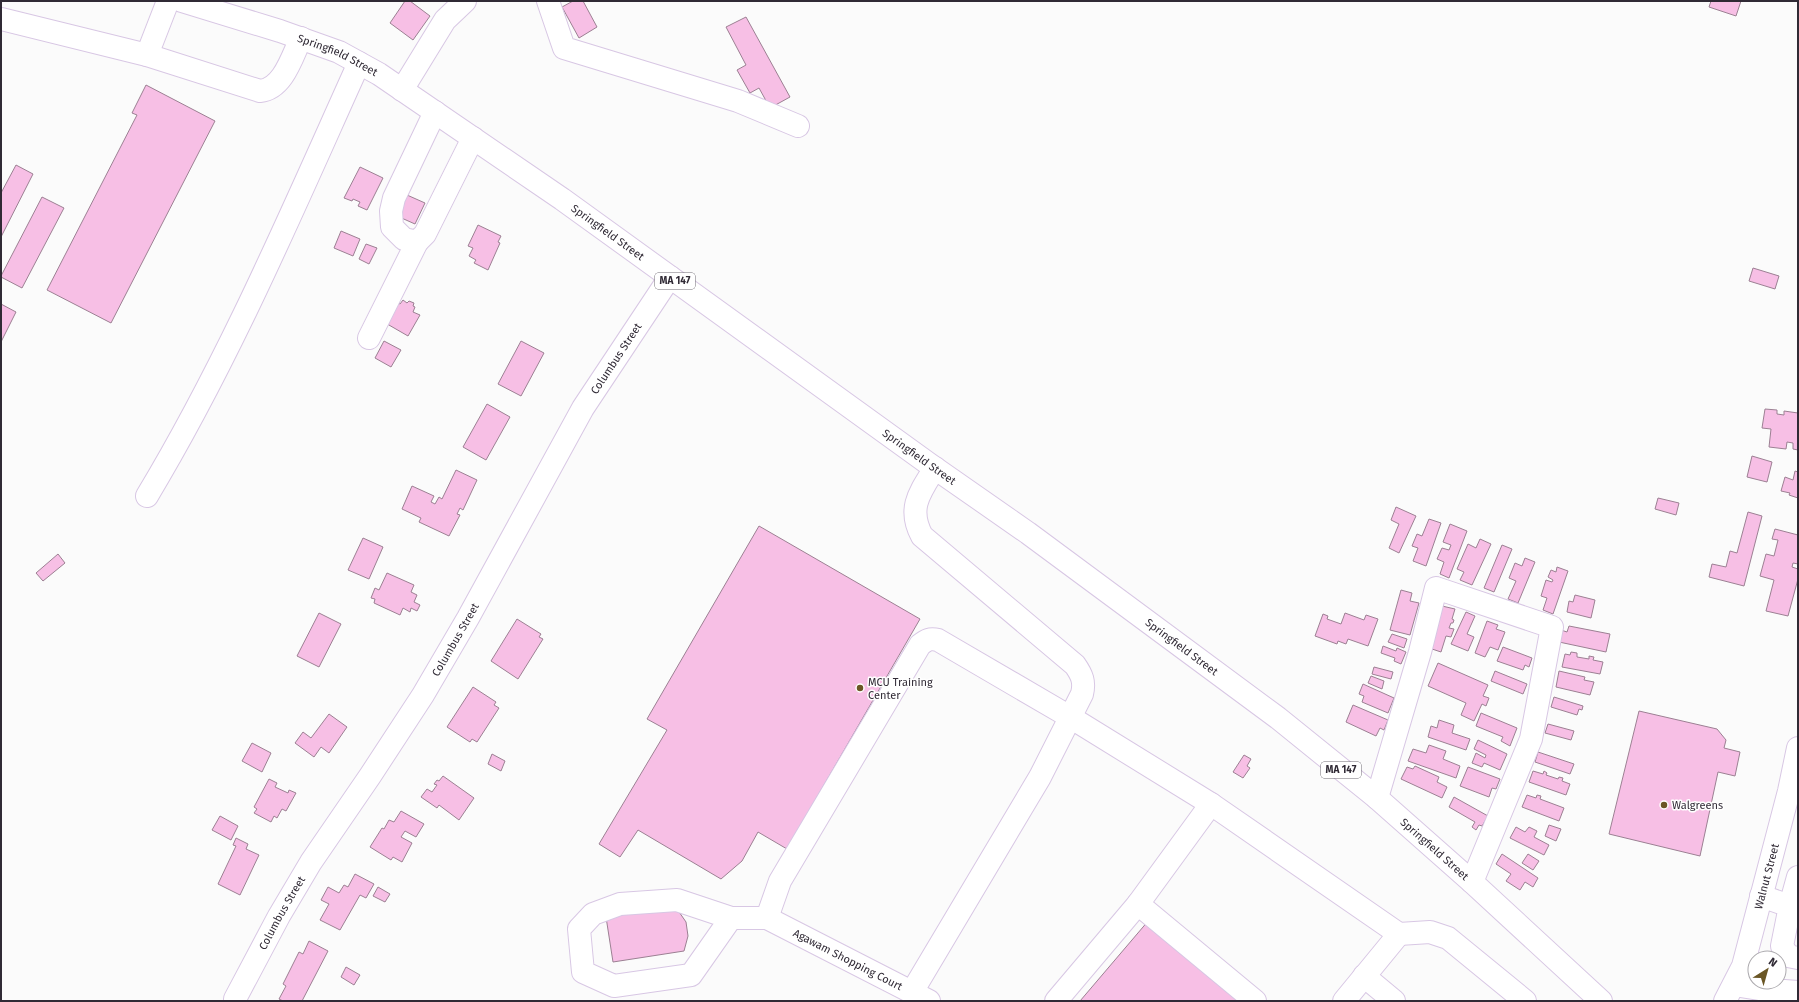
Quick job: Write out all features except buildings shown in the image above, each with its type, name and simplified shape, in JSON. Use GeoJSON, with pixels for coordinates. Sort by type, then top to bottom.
{"type":"FeatureCollection","features":[{"type":"Feature","properties":{"kind":"main road"},"geometry":{"type":"LineString","coordinates":[[148,55],[168,1]]}},
{"type":"Feature","properties":{"kind":"main road","name":"Springfield Street"},"geometry":{"type":"LineString","coordinates":[[182,1],[301,38],[339,52],[402,90],[562,199],[935,468],[1028,532],[1278,718],[1377,798],[1472,882],[1601,1001]]}},
{"type":"Feature","properties":{"kind":"main road"},"geometry":{"type":"LineString","coordinates":[[402,90],[445,20],[465,1]]}},
{"type":"Feature","properties":{"kind":"main road"},"geometry":{"type":"LineString","coordinates":[[548,1],[564,48],[738,101],[798,126]]}},
{"type":"Feature","properties":{"kind":"main road"},"geometry":{"type":"LineString","coordinates":[[1,18],[148,55],[260,91],[267,91],[274,87],[282,77],[301,38]]}},
{"type":"Feature","properties":{"kind":"main road"},"geometry":{"type":"LineString","coordinates":[[147,496],[180,441],[256,290],[359,63]]}},
{"type":"Feature","properties":{"kind":"main road"},"geometry":{"type":"LineString","coordinates":[[417,242],[404,238],[392,226],[390,211],[394,198],[435,112]]}},
{"type":"Feature","properties":{"kind":"main road"},"geometry":{"type":"LineString","coordinates":[[369,338],[417,242],[425,234],[473,138]]}},
{"type":"Feature","properties":{"kind":"main road","name":"Columbus Street"},"geometry":{"type":"LineString","coordinates":[[235,999],[279,916],[310,862],[424,695],[583,408],[670,276]]}},
{"type":"Feature","properties":{"kind":"main road"},"geometry":{"type":"LineString","coordinates":[[920,997],[1040,777],[1082,694],[1084,685],[1082,676],[1075,665],[922,536],[916,525],[915,511],[918,496],[935,468]]}},
{"type":"Feature","properties":{"kind":"main road"},"geometry":{"type":"LineString","coordinates":[[1377,798],[1420,652],[1436,588],[1552,627],[1531,739],[1472,882]]}},
{"type":"Feature","properties":{"kind":"main road"},"geometry":{"type":"LineString","coordinates":[[731,918],[691,975],[614,986],[583,972],[579,929],[593,914],[613,906],[620,904],[677,900],[731,918],[766,918],[780,882],[920,646],[925,641],[931,639],[938,640],[1070,717],[1211,804],[1399,934],[1430,932],[1448,938],[1525,1001]]}},
{"type":"Feature","properties":{"kind":"main road","name":"Walnut Street"},"geometry":{"type":"LineString","coordinates":[[1732,996],[1743,966],[1761,896],[1794,786],[1798,748]]}},
{"type":"Feature","properties":{"kind":"main road"},"geometry":{"type":"LineString","coordinates":[[1056,1001],[1138,904],[1211,804]]}},
{"type":"Feature","properties":{"kind":"main road"},"geometry":{"type":"LineString","coordinates":[[1798,877],[1790,906],[1782,946],[1788,956],[1798,958]]}},
{"type":"Feature","properties":{"kind":"main road"},"geometry":{"type":"LineString","coordinates":[[1761,896],[1790,906]]}},
{"type":"Feature","properties":{"kind":"main road"},"geometry":{"type":"LineString","coordinates":[[1138,904],[1255,1001]]}},
{"type":"Feature","properties":{"kind":"main road","name":"Agawam Shopping Court"},"geometry":{"type":"LineString","coordinates":[[766,918],[920,997]]}},
{"type":"Feature","properties":{"kind":"main road"},"geometry":{"type":"LineString","coordinates":[[1344,1001],[1399,934]]}},
{"type":"Feature","properties":{"kind":"main road"},"geometry":{"type":"LineString","coordinates":[[1364,976],[1394,1001]]}},
{"type":"Feature","properties":{"kind":"main road"},"geometry":{"type":"LineString","coordinates":[[1732,996],[1759,989],[1798,992]]}},
{"type":"Feature","properties":{"kind":"place","name":"MCU Training Center"},"geometry":{"type":"Point","coordinates":[860,688]}},
{"type":"Feature","properties":{"kind":"place","name":"Walgreens"},"geometry":{"type":"Point","coordinates":[1664,805]}}]}
